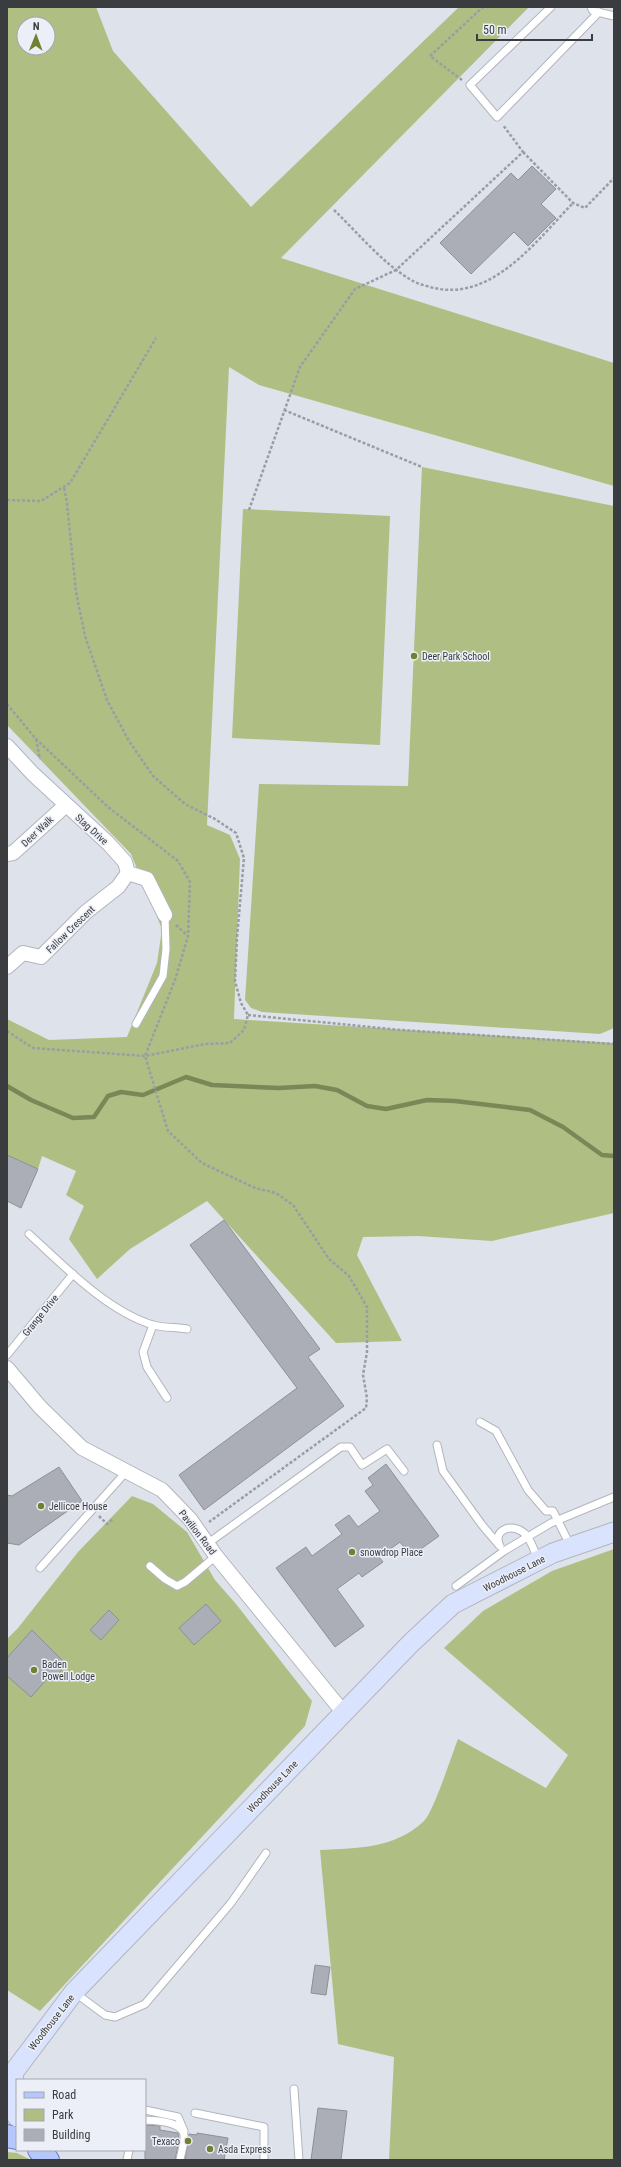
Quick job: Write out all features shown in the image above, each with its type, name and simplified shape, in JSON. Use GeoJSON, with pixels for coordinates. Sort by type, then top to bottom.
{"type":"FeatureCollection","features":[{"type":"Feature","properties":{"kind":"main road"},"geometry":{"type":"LineString","coordinates":[[40,2151],[48,2160]]}},
{"type":"Feature","properties":{"kind":"street","name":"Stag Drive"},"geometry":{"type":"LineString","coordinates":[[7,746],[33,774],[108,843],[125,862],[128,873]]}},
{"type":"Feature","properties":{"kind":"street","name":"Deer Walk"},"geometry":{"type":"LineString","coordinates":[[7,854],[13,853],[66,805]]}},
{"type":"Feature","properties":{"kind":"street"},"geometry":{"type":"LineString","coordinates":[[128,873],[148,879],[165,915]]}},
{"type":"Feature","properties":{"kind":"street","name":"Fallow Crescent"},"geometry":{"type":"LineString","coordinates":[[7,967],[23,953],[41,957],[86,912],[118,887],[128,873]]}},
{"type":"Feature","properties":{"kind":"street","name":"Pavilion Road"},"geometry":{"type":"LineString","coordinates":[[7,1368],[40,1407],[82,1448],[162,1490],[190,1519],[216,1556],[343,1712]]}},
{"type":"Feature","properties":{"kind":"street","name":"Woodhouse Lane"},"geometry":{"type":"LineString","coordinates":[[16,2106],[13,2073],[74,1992],[411,1643],[453,1604],[538,1561],[614,1532]]}},
{"type":"Feature","properties":{"kind":"lane"},"geometry":{"type":"LineString","coordinates":[[552,7],[470,85],[497,117],[599,12]]}},
{"type":"Feature","properties":{"kind":"lane"},"geometry":{"type":"LineString","coordinates":[[590,7],[593,11],[614,16]]}},
{"type":"Feature","properties":{"kind":"lane"},"geometry":{"type":"LineString","coordinates":[[136,1024],[163,976],[166,949],[165,915]]}},
{"type":"Feature","properties":{"kind":"lane"},"geometry":{"type":"LineString","coordinates":[[29,1234],[73,1274],[116,1307],[153,1325],[187,1329]]}},
{"type":"Feature","properties":{"kind":"lane","name":"Grange Drive"},"geometry":{"type":"LineString","coordinates":[[7,1355],[73,1274]]}},
{"type":"Feature","properties":{"kind":"lane"},"geometry":{"type":"LineString","coordinates":[[153,1325],[143,1352],[147,1367],[167,1398]]}},
{"type":"Feature","properties":{"kind":"lane"},"geometry":{"type":"LineString","coordinates":[[480,1422],[496,1431],[528,1490],[546,1511],[553,1511],[572,1547]]}},
{"type":"Feature","properties":{"kind":"lane"},"geometry":{"type":"LineString","coordinates":[[437,1444],[443,1471],[482,1525],[504,1551]]}},
{"type":"Feature","properties":{"kind":"lane"},"geometry":{"type":"LineString","coordinates":[[207,1544],[341,1447],[350,1447],[362,1465],[387,1449],[404,1470]]}},
{"type":"Feature","properties":{"kind":"lane"},"geometry":{"type":"LineString","coordinates":[[40,1568],[126,1472]]}},
{"type":"Feature","properties":{"kind":"lane"},"geometry":{"type":"LineString","coordinates":[[456,1586],[504,1551],[528,1537],[559,1520],[614,1497]]}},
{"type":"Feature","properties":{"kind":"lane"},"geometry":{"type":"LineString","coordinates":[[499,1545],[501,1532],[509,1527],[518,1529],[528,1537],[538,1561]]}},
{"type":"Feature","properties":{"kind":"lane"},"geometry":{"type":"LineString","coordinates":[[150,1566],[164,1580],[177,1586],[185,1582],[216,1556]]}},
{"type":"Feature","properties":{"kind":"lane"},"geometry":{"type":"LineString","coordinates":[[74,1992],[106,2015],[115,2017],[145,2004],[231,1903],[266,1853]]}},
{"type":"Feature","properties":{"kind":"lane"},"geometry":{"type":"LineString","coordinates":[[294,2089],[299,2160]]}},
{"type":"Feature","properties":{"kind":"lane"},"geometry":{"type":"LineString","coordinates":[[146,2110],[178,2117],[184,2129],[180,2160]]}},
{"type":"Feature","properties":{"kind":"lane"},"geometry":{"type":"LineString","coordinates":[[194,2113],[264,2127],[264,2160]]}},
{"type":"Feature","properties":{"kind":"lane"},"geometry":{"type":"LineString","coordinates":[[146,2120],[176,2125],[184,2134]]}},
{"type":"Feature","properties":{"kind":"path"},"geometry":{"type":"LineString","coordinates":[[470,85],[430,56],[483,7]]}},
{"type":"Feature","properties":{"kind":"path"},"geometry":{"type":"LineString","coordinates":[[497,117],[522,152],[573,203],[585,208],[614,178]]}},
{"type":"Feature","properties":{"kind":"path"},"geometry":{"type":"LineString","coordinates":[[249,510],[300,367],[355,289],[396,270],[522,152]]}},
{"type":"Feature","properties":{"kind":"path"},"geometry":{"type":"LineString","coordinates":[[334,210],[396,270],[414,282],[436,288],[461,290],[484,282],[512,265],[573,203]]}},
{"type":"Feature","properties":{"kind":"path"},"geometry":{"type":"LineString","coordinates":[[7,500],[41,501],[70,483],[156,338]]}},
{"type":"Feature","properties":{"kind":"path"},"geometry":{"type":"LineString","coordinates":[[284,410],[422,467]]}},
{"type":"Feature","properties":{"kind":"path"},"geometry":{"type":"LineString","coordinates":[[7,1031],[33,1048],[144,1056],[205,1044],[230,1043],[244,1030],[248,1015],[241,1003],[235,981],[244,858],[236,833],[215,819],[184,804],[152,776],[129,741],[107,700],[85,636],[76,592],[64,487]]}},
{"type":"Feature","properties":{"kind":"path"},"geometry":{"type":"LineString","coordinates":[[7,704],[36,739],[108,807],[178,861],[190,882],[188,936]]}},
{"type":"Feature","properties":{"kind":"path"},"geometry":{"type":"LineString","coordinates":[[248,1015],[401,1030],[614,1044]]}},
{"type":"Feature","properties":{"kind":"path"},"geometry":{"type":"LineString","coordinates":[[144,1056],[168,1131],[202,1163],[255,1188],[276,1193],[293,1205],[329,1259],[349,1276],[367,1307],[367,1352],[363,1375],[367,1398],[366,1408],[197,1531]]}},
{"type":"Feature","properties":{"kind":"path"},"geometry":{"type":"LineString","coordinates":[[100,1516],[107,1524],[113,1519]]}},
{"type":"Feature","properties":{"kind":"green space"},"geometry":{"type":"Polygon","coordinates":[[[7,7],[96,7],[113,51],[251,207],[459,7],[529,7],[281,258],[614,363],[614,486],[259,385],[229,367],[207,825],[230,835],[240,859],[234,1019],[614,1043],[614,1213],[492,1241],[418,1236],[363,1237],[357,1255],[402,1341],[336,1343],[207,1201],[130,1249],[97,1279],[69,1239],[84,1206],[66,1195],[76,1171],[42,1156],[38,1169],[7,1155],[7,1019],[49,1040],[127,1037],[157,963],[162,929],[131,854],[7,725],[7,7]]]}},
{"type":"Feature","properties":{"kind":"green space"},"geometry":{"type":"Polygon","coordinates":[[[422,467],[614,506],[614,1028],[600,1034],[262,1012],[251,1008],[245,1000],[259,784],[408,786],[422,467]]]}},
{"type":"Feature","properties":{"kind":"green space"},"geometry":{"type":"Polygon","coordinates":[[[243,509],[390,516],[380,745],[232,738],[243,509]]]}},
{"type":"Feature","properties":{"kind":"green space"},"geometry":{"type":"Polygon","coordinates":[[[132,1496],[153,1504],[187,1532],[215,1580],[236,1604],[312,1701],[305,1726],[40,2011],[7,1990],[7,1639],[18,1628],[78,1552],[132,1496]]]}},
{"type":"Feature","properties":{"kind":"green space"},"geometry":{"type":"Polygon","coordinates":[[[614,1549],[613,2160],[389,2160],[394,2057],[338,2044],[320,1850],[348,1849],[388,1842],[412,1830],[424,1821],[438,1795],[458,1739],[546,1788],[568,1755],[444,1648],[483,1611],[552,1571],[614,1549]]]}},
{"type":"Feature","properties":{"kind":"green space"},"geometry":{"type":"Polygon","coordinates":[[[7,2152],[17,2153],[31,2160],[7,2160],[7,2152]]]}},
{"type":"Feature","properties":{"kind":"building"},"geometry":{"type":"Polygon","coordinates":[[[532,166],[556,189],[541,204],[556,218],[528,246],[514,232],[471,274],[440,243],[511,173],[518,180],[532,166]]]}},
{"type":"Feature","properties":{"kind":"building"},"geometry":{"type":"Polygon","coordinates":[[[7,1155],[38,1169],[21,1208],[7,1201],[7,1155]]]}},
{"type":"Feature","properties":{"kind":"building"},"geometry":{"type":"Polygon","coordinates":[[[224,1220],[320,1349],[308,1357],[344,1406],[204,1510],[179,1475],[297,1388],[190,1245],[224,1220]]]}},
{"type":"Feature","properties":{"kind":"building","name":"snowdrop Place"},"geometry":{"type":"Polygon","coordinates":[[[386,1464],[439,1536],[411,1556],[400,1542],[379,1557],[383,1562],[362,1577],[359,1573],[337,1589],[364,1626],[335,1647],[276,1568],[306,1547],[312,1556],[342,1534],[335,1525],[349,1515],[358,1527],[380,1511],[365,1491],[373,1485],[368,1478],[386,1464]]]}},
{"type":"Feature","properties":{"kind":"building","name":"Jellicoe House"},"geometry":{"type":"Polygon","coordinates":[[[59,1467],[82,1501],[19,1545],[7,1543],[7,1495],[12,1496],[59,1467]]]}},
{"type":"Feature","properties":{"kind":"building"},"geometry":{"type":"Polygon","coordinates":[[[206,1604],[221,1621],[194,1645],[179,1628],[206,1604]]]}},
{"type":"Feature","properties":{"kind":"building"},"geometry":{"type":"Polygon","coordinates":[[[109,1610],[119,1620],[101,1640],[90,1630],[109,1610]]]}},
{"type":"Feature","properties":{"kind":"building","name":"Baden Powell Lodge"},"geometry":{"type":"Polygon","coordinates":[[[32,1630],[66,1664],[53,1681],[49,1677],[31,1697],[7,1676],[7,1658],[32,1630]]]}},
{"type":"Feature","properties":{"kind":"building"},"geometry":{"type":"Polygon","coordinates":[[[315,1965],[330,1967],[326,1995],[311,1993],[315,1965]]]}},
{"type":"Feature","properties":{"kind":"building"},"geometry":{"type":"Polygon","coordinates":[[[318,2108],[347,2111],[341,2160],[311,2160],[318,2108]]]}},
{"type":"Feature","properties":{"kind":"building"},"geometry":{"type":"Polygon","coordinates":[[[146,2125],[160,2126],[160,2130],[178,2133],[179,2140],[175,2160],[145,2160],[146,2125]]]}},
{"type":"Feature","properties":{"kind":"building","name":"Asda Express"},"geometry":{"type":"Polygon","coordinates":[[[197,2133],[228,2138],[224,2160],[185,2160],[189,2134],[197,2135],[197,2133]]]}},
{"type":"Feature","properties":{"kind":"waterway"},"geometry":{"type":"LineString","coordinates":[[7,1086],[31,1100],[73,1118],[94,1117],[108,1096],[121,1092],[143,1095],[186,1077],[212,1085],[279,1088],[315,1086],[337,1090],[367,1106],[386,1109],[427,1100],[455,1101],[530,1110],[563,1127],[602,1155],[614,1156]]}},
{"type":"Feature","properties":{"kind":"place","name":"Deer Park School"},"geometry":{"type":"Point","coordinates":[414,656]}},
{"type":"Feature","properties":{"kind":"place","name":"Jellicoe House"},"geometry":{"type":"Point","coordinates":[41,1506]}},
{"type":"Feature","properties":{"kind":"place","name":"snowdrop Place"},"geometry":{"type":"Point","coordinates":[352,1552]}},
{"type":"Feature","properties":{"kind":"place","name":"Baden Powell Lodge"},"geometry":{"type":"Point","coordinates":[34,1670]}},
{"type":"Feature","properties":{"kind":"place","name":"Texaco"},"geometry":{"type":"Point","coordinates":[188,2141]}},
{"type":"Feature","properties":{"kind":"place","name":"Asda Express"},"geometry":{"type":"Point","coordinates":[210,2149]}}]}
